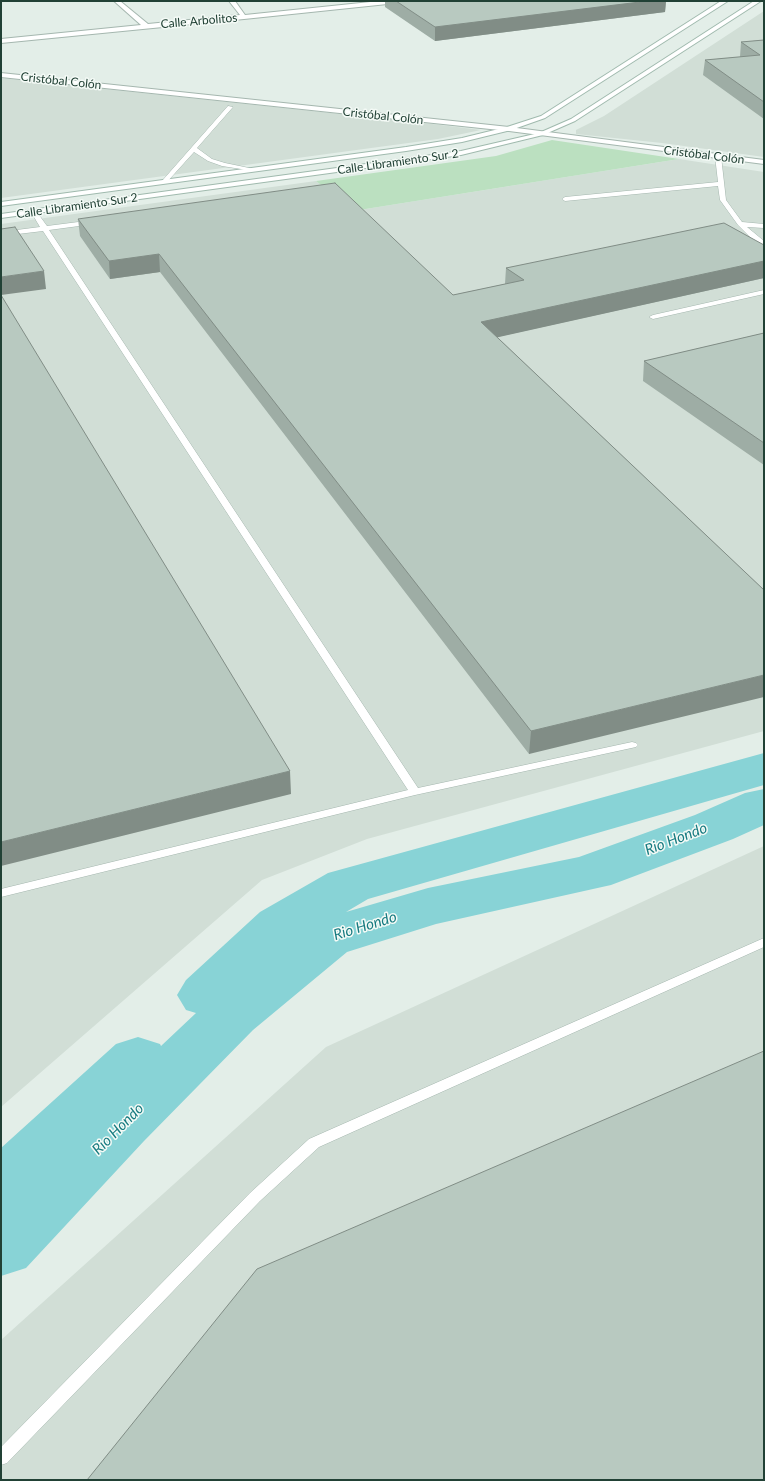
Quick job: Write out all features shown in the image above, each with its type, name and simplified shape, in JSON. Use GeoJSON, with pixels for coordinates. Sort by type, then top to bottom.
{"type":"FeatureCollection","features":[{"type":"Feature","properties":{"kind":"main road"},"geometry":{"type":"LineString","coordinates":[[117,1],[146,26]]}},
{"type":"Feature","properties":{"kind":"main road"},"geometry":{"type":"LineString","coordinates":[[232,1],[244,17]]}},
{"type":"Feature","properties":{"kind":"main road","name":"Calle Arbolitos"},"geometry":{"type":"LineString","coordinates":[[1,41],[396,1]]}},
{"type":"Feature","properties":{"kind":"main road","name":"Calle Libramiento Sur 2"},"geometry":{"type":"LineString","coordinates":[[1,204],[455,142],[509,129],[543,116],[725,1]]}},
{"type":"Feature","properties":{"kind":"main road","name":"Calle Libramiento Sur 2"},"geometry":{"type":"LineString","coordinates":[[1,216],[461,153],[484,149],[541,134],[573,120],[708,30],[758,1]]}},
{"type":"Feature","properties":{"kind":"main road"},"geometry":{"type":"LineString","coordinates":[[682,27],[697,29]]}},
{"type":"Feature","properties":{"kind":"main road","name":"Cristóbal Colón"},"geometry":{"type":"LineString","coordinates":[[1,75],[509,129],[764,162]]}},
{"type":"Feature","properties":{"kind":"main road"},"geometry":{"type":"LineString","coordinates":[[312,162],[324,172]]}},
{"type":"Feature","properties":{"kind":"main road"},"geometry":{"type":"LineString","coordinates":[[26,200],[34,212]]}},
{"type":"Feature","properties":{"kind":"lane"},"geometry":{"type":"LineString","coordinates":[[164,182],[230,107]]}},
{"type":"Feature","properties":{"kind":"lane"},"geometry":{"type":"LineString","coordinates":[[194,149],[210,160],[224,165],[252,170]]}},
{"type":"Feature","properties":{"kind":"lane"},"geometry":{"type":"LineString","coordinates":[[718,156],[723,200],[740,224],[764,244]]}},
{"type":"Feature","properties":{"kind":"lane"},"geometry":{"type":"LineString","coordinates":[[565,199],[722,184]]}},
{"type":"Feature","properties":{"kind":"lane"},"geometry":{"type":"LineString","coordinates":[[34,212],[415,792]]}},
{"type":"Feature","properties":{"kind":"lane"},"geometry":{"type":"LineString","coordinates":[[1,234],[99,221]]}},
{"type":"Feature","properties":{"kind":"lane"},"geometry":{"type":"LineString","coordinates":[[740,224],[764,226]]}},
{"type":"Feature","properties":{"kind":"lane"},"geometry":{"type":"LineString","coordinates":[[653,317],[764,292]]}},
{"type":"Feature","properties":{"kind":"lane"},"geometry":{"type":"LineString","coordinates":[[1,893],[415,792],[632,745]]}},
{"type":"Feature","properties":{"kind":"lane"},"geometry":{"type":"LineString","coordinates":[[1,1458],[255,1197],[314,1143],[764,942]]}},
{"type":"Feature","properties":{"kind":"shaded area"},"geometry":{"type":"Polygon","coordinates":[[[764,11],[764,157],[662,143],[576,134],[576,130],[604,116],[764,11]]]}},
{"type":"Feature","properties":{"kind":"shaded area"},"geometry":{"type":"Polygon","coordinates":[[[1,78],[481,130],[438,139],[1,198],[1,78]]]}},
{"type":"Feature","properties":{"kind":"shaded area"},"geometry":{"type":"Polygon","coordinates":[[[679,159],[764,172],[764,731],[367,839],[262,880],[1,1107],[1,224],[316,181],[353,211],[679,159]]]}},
{"type":"Feature","properties":{"kind":"shaded area"},"geometry":{"type":"Polygon","coordinates":[[[764,846],[764,1480],[1,1480],[1,1340],[326,1047],[764,846]]]}},
{"type":"Feature","properties":{"kind":"green space"},"geometry":{"type":"Polygon","coordinates":[[[552,140],[679,159],[353,211],[316,181],[496,156],[552,140]]]}},
{"type":"Feature","properties":{"kind":"building"},"geometry":{"type":"Polygon","coordinates":[[[396,1],[648,1],[435,27],[396,1]]]}},
{"type":"Feature","properties":{"kind":"building"},"geometry":{"type":"Polygon","coordinates":[[[764,40],[764,102],[705,60],[760,55],[741,42],[764,40]]]}},
{"type":"Feature","properties":{"kind":"building"},"geometry":{"type":"Polygon","coordinates":[[[335,183],[453,295],[524,280],[506,268],[724,223],[764,245],[764,261],[481,322],[764,590],[764,675],[531,731],[159,254],[109,261],[78,219],[335,183]]]}},
{"type":"Feature","properties":{"kind":"building"},"geometry":{"type":"Polygon","coordinates":[[[15,227],[44,271],[1,277],[1,229],[15,227]]]}},
{"type":"Feature","properties":{"kind":"building"},"geometry":{"type":"Polygon","coordinates":[[[1,295],[290,771],[1,842],[1,295]]]}},
{"type":"Feature","properties":{"kind":"building"},"geometry":{"type":"Polygon","coordinates":[[[764,333],[764,443],[644,361],[764,333]]]}},
{"type":"Feature","properties":{"kind":"building"},"geometry":{"type":"Polygon","coordinates":[[[764,1051],[764,1480],[87,1480],[257,1269],[764,1051]]]}},
{"type":"Feature","properties":{"kind":"waterway"},"geometry":{"type":"LineString","coordinates":[[207,995],[280,926],[348,886],[764,769]]}},
{"type":"Feature","properties":{"kind":"waterway","name":"Rio Hondo"},"geometry":{"type":"LineString","coordinates":[[1,1248],[121,1124],[231,1015],[326,938],[428,907],[591,872],[714,827],[764,805]]}},
{"type":"Feature","properties":{"kind":"waterway"},"geometry":{"type":"LineString","coordinates":[[1,1188],[138,1060]]}}]}
